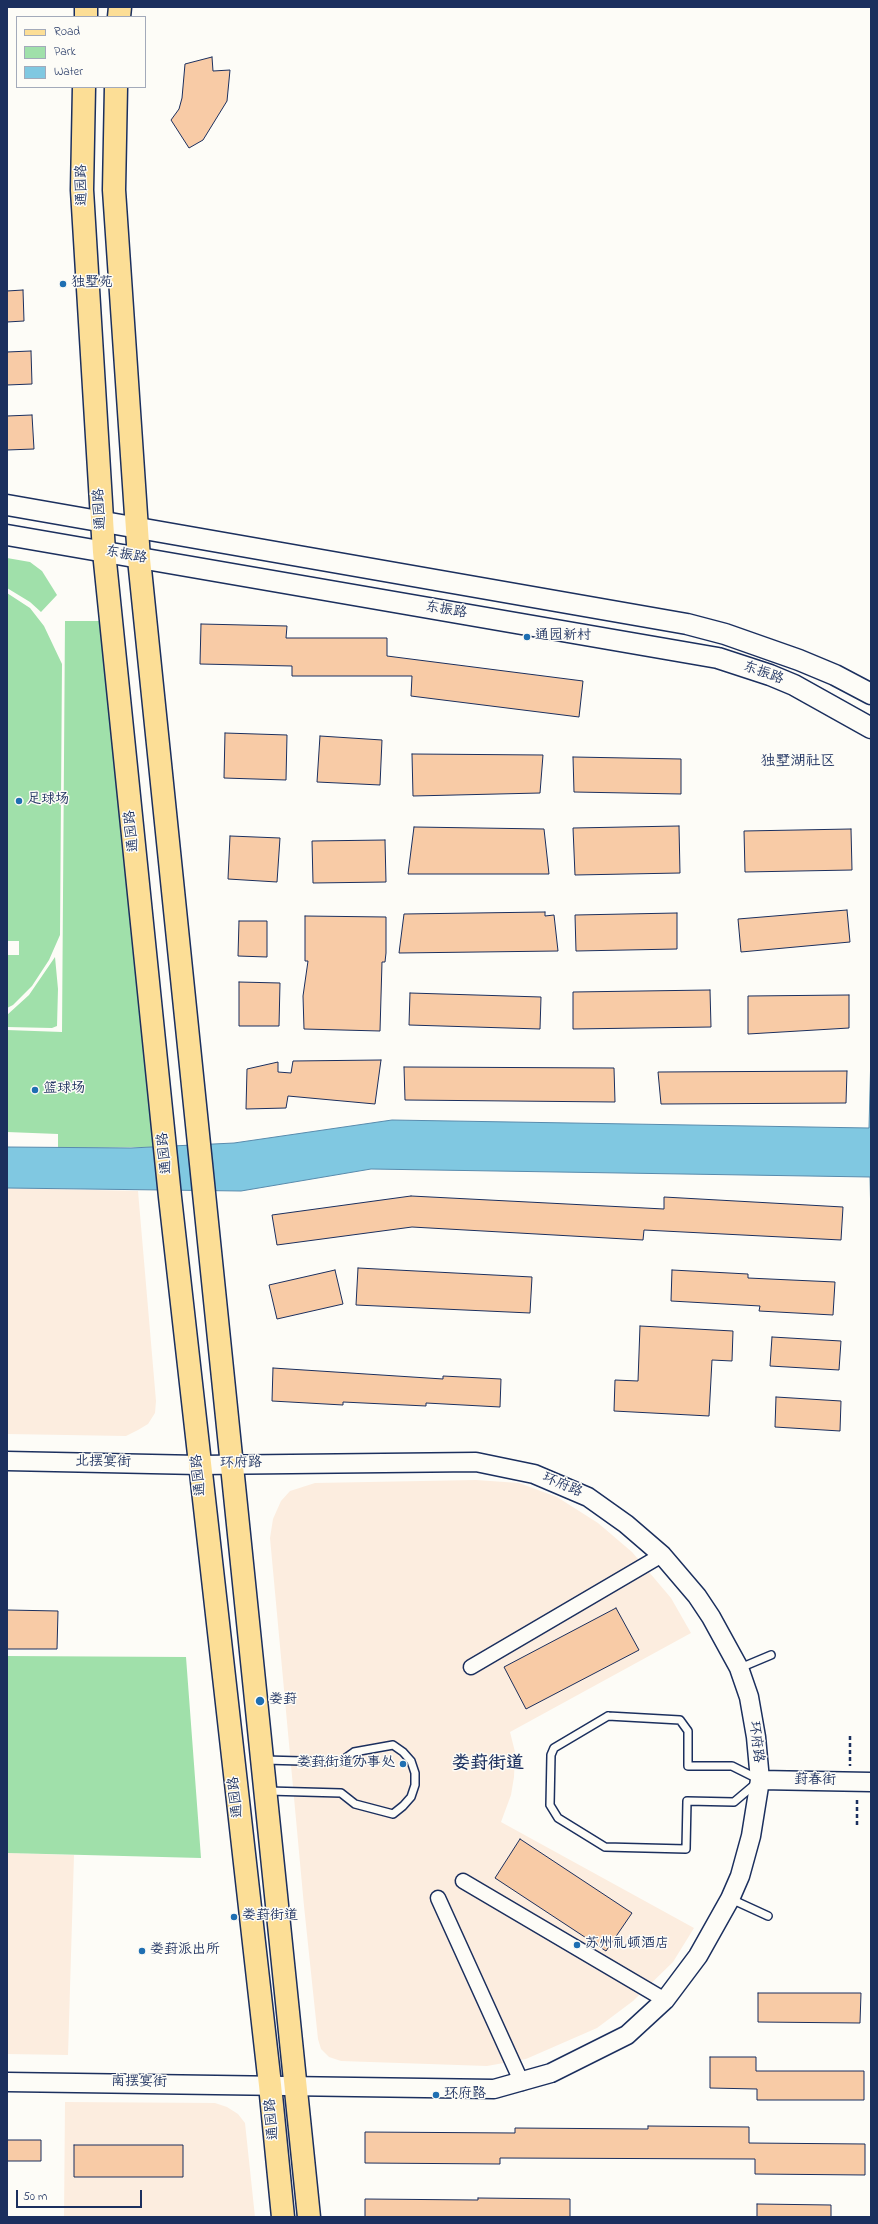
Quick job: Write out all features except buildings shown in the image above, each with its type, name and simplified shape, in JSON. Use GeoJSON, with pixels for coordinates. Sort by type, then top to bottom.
{"type":"FeatureCollection","features":[{"type":"Feature","properties":{"kind":"main road","name":"通园路"},"geometry":{"type":"LineString","coordinates":[[84,88],[82,190],[104,552],[170,1197],[270,2085],[283,2217]]}},
{"type":"Feature","properties":{"kind":"main road","name":"通园路"},"geometry":{"type":"LineString","coordinates":[[116,88],[114,190],[139,559],[233,1463],[309,2217]]}},
{"type":"Feature","properties":{"kind":"main road","name":"东振路"},"geometry":{"type":"LineString","coordinates":[[7,505],[687,624],[725,634],[799,660],[835,675],[871,694]]}},
{"type":"Feature","properties":{"kind":"main road","name":"东振路"},"geometry":{"type":"LineString","coordinates":[[7,535],[718,658],[788,683],[871,728]]}},
{"type":"Feature","properties":{"kind":"street","name":"北摆宴街"},"geometry":{"type":"LineString","coordinates":[[7,1462],[199,1465]]}},
{"type":"Feature","properties":{"kind":"street","name":"环府路"},"geometry":{"type":"LineString","coordinates":[[199,1465],[233,1463],[476,1462],[534,1474],[588,1497],[626,1524],[662,1555],[697,1596],[724,1638],[739,1668],[749,1697],[756,1737],[760,1780],[751,1836],[740,1876],[730,1899],[698,1956],[665,2000],[627,2035],[551,2074],[522,2083],[494,2089],[270,2085]]}},
{"type":"Feature","properties":{"kind":"street"},"geometry":{"type":"LineString","coordinates":[[471,1666],[662,1555]]}},
{"type":"Feature","properties":{"kind":"street","name":"葑春街"},"geometry":{"type":"LineString","coordinates":[[760,1780],[860,1782]]}},
{"type":"Feature","properties":{"kind":"street"},"geometry":{"type":"LineString","coordinates":[[463,1881],[665,2000]]}},
{"type":"Feature","properties":{"kind":"street"},"geometry":{"type":"LineString","coordinates":[[438,1898],[522,2083]]}},
{"type":"Feature","properties":{"kind":"street","name":"南摆宴街"},"geometry":{"type":"LineString","coordinates":[[7,2082],[270,2085]]}},
{"type":"Feature","properties":{"kind":"lane"},"geometry":{"type":"LineString","coordinates":[[739,1668],[772,1656]]}},
{"type":"Feature","properties":{"kind":"lane"},"geometry":{"type":"LineString","coordinates":[[608,1716],[680,1720],[688,1731],[688,1766],[732,1766],[760,1780],[734,1802],[687,1801],[686,1849],[605,1847],[558,1818],[550,1805],[551,1755],[554,1748],[608,1716]]}},
{"type":"Feature","properties":{"kind":"lane"},"geometry":{"type":"LineString","coordinates":[[263,1760],[340,1762],[354,1752],[393,1745],[403,1752],[411,1761],[415,1773],[415,1785],[411,1797],[393,1814],[355,1804],[341,1793],[266,1791]]}},
{"type":"Feature","properties":{"kind":"lane"},"geometry":{"type":"LineString","coordinates":[[730,1899],[768,1916]]}},
{"type":"Feature","properties":{"kind":"path"},"geometry":{"type":"LineString","coordinates":[[850,1736],[860,1782],[857,1824]]}},
{"type":"Feature","properties":{"kind":"shaded area"},"geometry":{"type":"Polygon","coordinates":[[[7,1188],[138,1191],[156,1401],[155,1413],[148,1424],[138,1430],[126,1436],[7,1434],[7,1188]]]}},
{"type":"Feature","properties":{"kind":"shaded area"},"geometry":{"type":"Polygon","coordinates":[[[476,1480],[519,1483],[557,1497],[598,1523],[632,1552],[671,1598],[691,1633],[510,1732],[515,1752],[514,1777],[511,1795],[501,1822],[694,1928],[673,1962],[633,2001],[597,2028],[526,2059],[487,2066],[341,2061],[329,2057],[321,2049],[318,2039],[304,1906],[270,1538],[273,1519],[281,1501],[290,1491],[315,1483],[476,1480]]]}},
{"type":"Feature","properties":{"kind":"shaded area"},"geometry":{"type":"Polygon","coordinates":[[[7,1853],[74,1855],[68,2055],[7,2054],[7,1853]]]}},
{"type":"Feature","properties":{"kind":"shaded area"},"geometry":{"type":"Polygon","coordinates":[[[65,2102],[215,2103],[227,2107],[238,2114],[245,2123],[255,2217],[64,2217],[65,2102]]]}},
{"type":"Feature","properties":{"kind":"green space"},"geometry":{"type":"Polygon","coordinates":[[[7,558],[30,562],[42,571],[57,595],[41,612],[30,602],[7,588],[7,558]]]}},
{"type":"Feature","properties":{"kind":"green space"},"geometry":{"type":"Polygon","coordinates":[[[7,593],[30,608],[44,626],[62,664],[60,935],[49,960],[32,986],[13,1005],[7,1008],[7,955],[19,955],[19,941],[7,941],[7,593]]]}},
{"type":"Feature","properties":{"kind":"green space"},"geometry":{"type":"Polygon","coordinates":[[[65,621],[104,621],[157,1147],[58,1148],[58,1134],[7,1132],[7,1030],[62,1032],[65,621]]]}},
{"type":"Feature","properties":{"kind":"green space"},"geometry":{"type":"Polygon","coordinates":[[[55,957],[58,989],[57,1026],[52,1028],[7,1027],[7,1015],[29,995],[55,957]]]}},
{"type":"Feature","properties":{"kind":"green space"},"geometry":{"type":"Polygon","coordinates":[[[7,1656],[186,1657],[201,1858],[7,1853],[7,1656]]]}},
{"type":"Feature","properties":{"kind":"water"},"geometry":{"type":"Polygon","coordinates":[[[871,1052],[871,1221],[870,1177],[371,1169],[241,1191],[7,1188],[7,1147],[131,1148],[234,1143],[392,1120],[869,1128],[871,1052]]]}},
{"type":"Feature","properties":{"kind":"place","name":"独墅苑"},"geometry":{"type":"Point","coordinates":[63,284]}},
{"type":"Feature","properties":{"kind":"place","name":"通园新村"},"geometry":{"type":"Point","coordinates":[527,637]}},
{"type":"Feature","properties":{"kind":"place","name":"足球场"},"geometry":{"type":"Point","coordinates":[19,801]}},
{"type":"Feature","properties":{"kind":"place","name":"篮球场"},"geometry":{"type":"Point","coordinates":[35,1090]}},
{"type":"Feature","properties":{"kind":"place","name":"娄葑"},"geometry":{"type":"Point","coordinates":[260,1701]}},
{"type":"Feature","properties":{"kind":"place","name":"娄葑街道办事处"},"geometry":{"type":"Point","coordinates":[403,1764]}},
{"type":"Feature","properties":{"kind":"place","name":"娄葑街道"},"geometry":{"type":"Point","coordinates":[234,1917]}},
{"type":"Feature","properties":{"kind":"place","name":"苏州礼顿酒店"},"geometry":{"type":"Point","coordinates":[577,1945]}},
{"type":"Feature","properties":{"kind":"place","name":"娄葑派出所"},"geometry":{"type":"Point","coordinates":[142,1951]}},
{"type":"Feature","properties":{"kind":"place","name":"环府路"},"geometry":{"type":"Point","coordinates":[436,2095]}},
{"type":"Feature","properties":{"kind":"district","name":"独墅湖社区"},"geometry":{"type":"Point","coordinates":[798,763]}},
{"type":"Feature","properties":{"kind":"district","name":"娄葑街道"},"geometry":{"type":"Point","coordinates":[488,1765]}}]}
